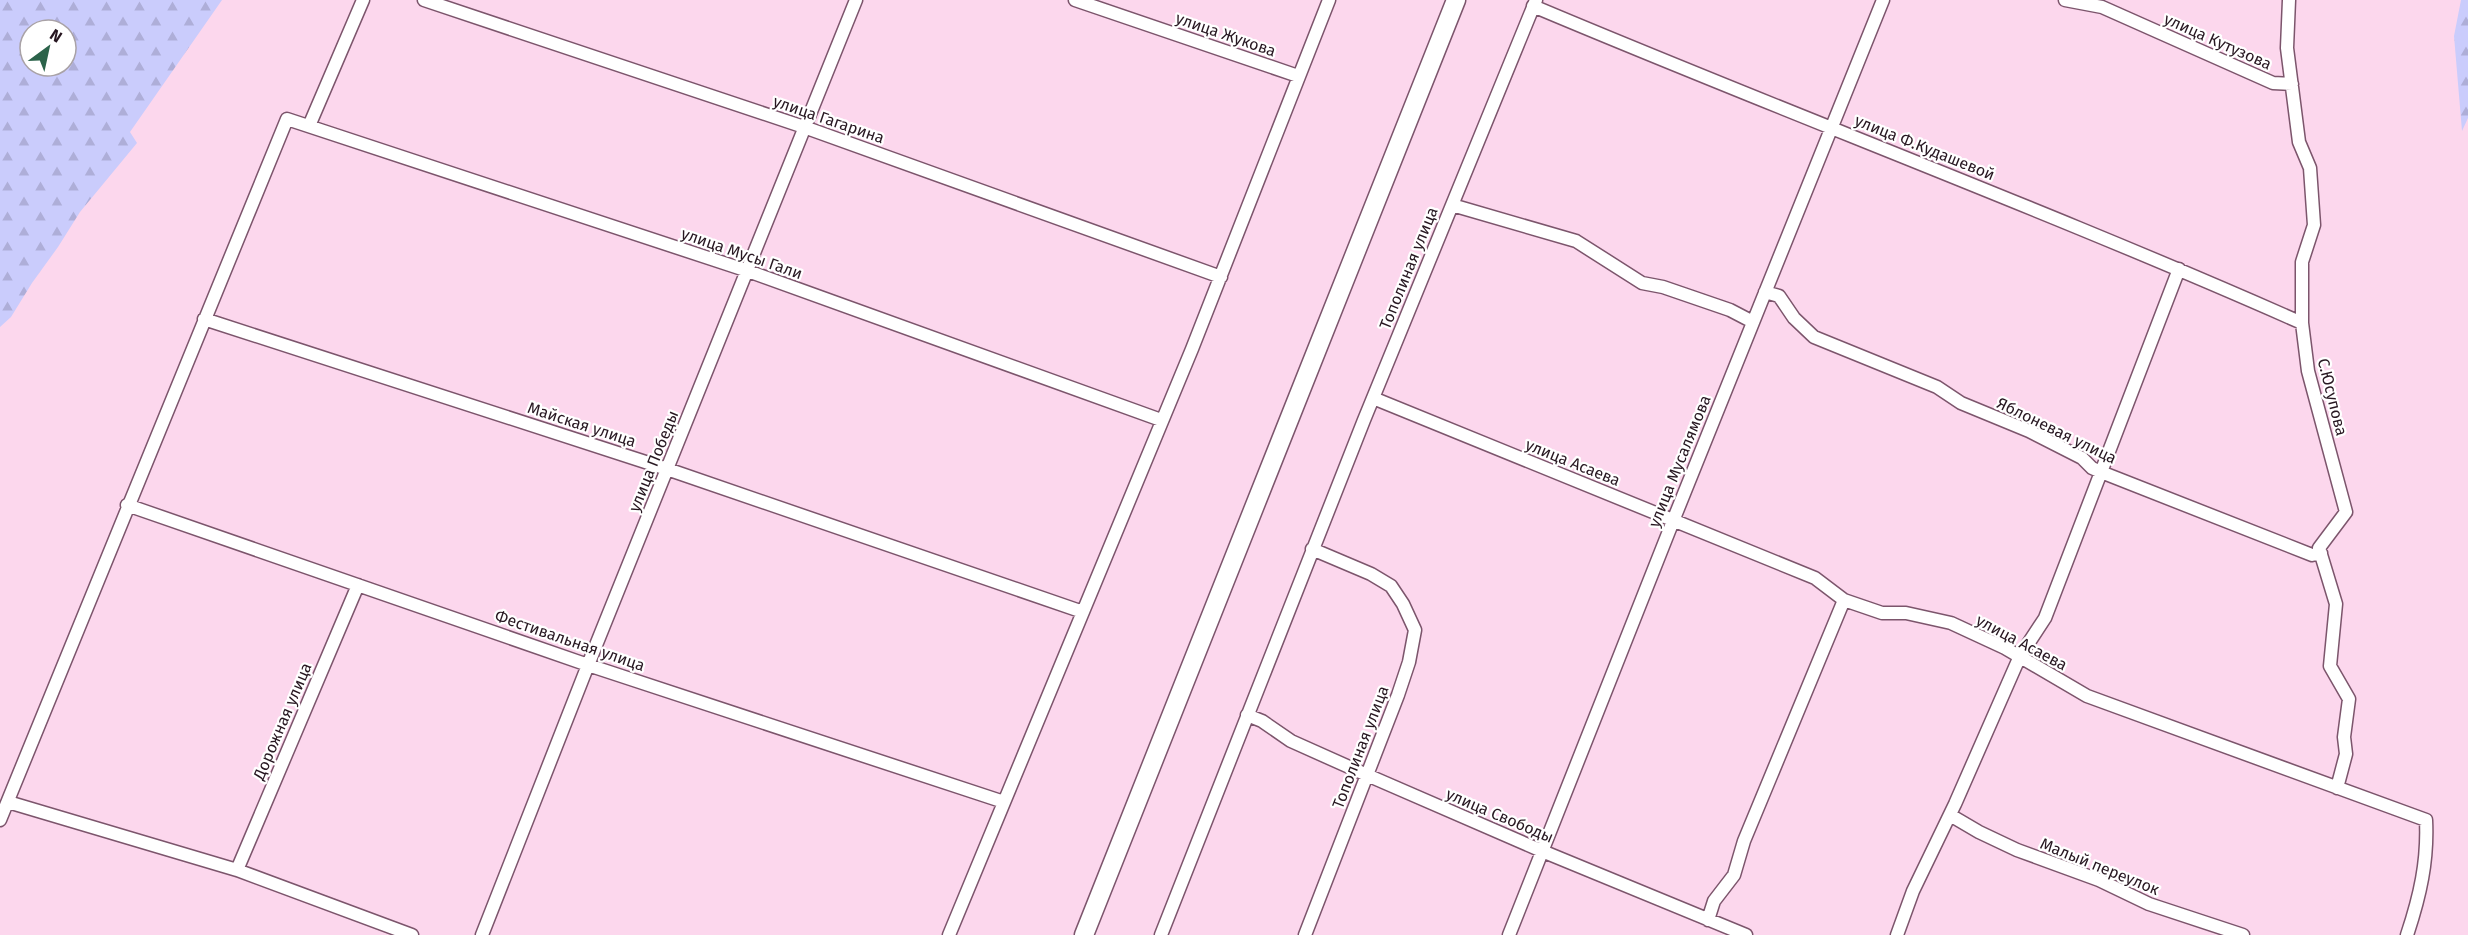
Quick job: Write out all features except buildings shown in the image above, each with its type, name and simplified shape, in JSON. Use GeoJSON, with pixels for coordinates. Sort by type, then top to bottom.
{"type":"FeatureCollection","features":[{"type":"Feature","properties":{"kind":"main road"},"geometry":{"type":"LineString","coordinates":[[1084,935],[1456,0]]}},
{"type":"Feature","properties":{"kind":"street"},"geometry":{"type":"LineString","coordinates":[[309,126],[363,0]]}},
{"type":"Feature","properties":{"kind":"street","name":"улица Гагарина"},"geometry":{"type":"LineString","coordinates":[[424,0],[804,127],[1221,277]]}},
{"type":"Feature","properties":{"kind":"street","name":"улица Победы"},"geometry":{"type":"LineString","coordinates":[[482,935],[588,665],[856,0]]}},
{"type":"Feature","properties":{"kind":"street","name":"улица Жукова"},"geometry":{"type":"LineString","coordinates":[[1075,0],[1298,76]]}},
{"type":"Feature","properties":{"kind":"street"},"geometry":{"type":"LineString","coordinates":[[949,935],[1221,277],[1329,0]]}},
{"type":"Feature","properties":{"kind":"street","name":"улица Мусалямова"},"geometry":{"type":"LineString","coordinates":[[1509,935],[1883,0]]}},
{"type":"Feature","properties":{"kind":"street","name":"улица Кутузова"},"geometry":{"type":"LineString","coordinates":[[2065,0],[2102,8],[2273,83],[2292,84]]}},
{"type":"Feature","properties":{"kind":"street","name":"С.Юсупова"},"geometry":{"type":"LineString","coordinates":[[2289,0],[2287,48],[2299,142],[2310,168],[2314,225],[2302,262],[2302,324],[2308,371],[2346,512],[2319,548],[2320,553]]}},
{"type":"Feature","properties":{"kind":"street","name":"улица Ф.Кудашевой"},"geometry":{"type":"LineString","coordinates":[[1534,3],[1714,83],[1832,127],[2180,269],[2302,324]]}},
{"type":"Feature","properties":{"kind":"street","name":"Тополиная улица"},"geometry":{"type":"LineString","coordinates":[[1161,935],[1312,549],[1534,3]]}},
{"type":"Feature","properties":{"kind":"street","name":"улица Мусы Гали"},"geometry":{"type":"LineString","coordinates":[[204,319],[287,119],[748,272],[1161,420]]}},
{"type":"Feature","properties":{"kind":"street"},"geometry":{"type":"LineString","coordinates":[[1452,205],[1576,241],[1642,283],[1663,287],[1731,310],[1753,322]]}},
{"type":"Feature","properties":{"kind":"street"},"geometry":{"type":"LineString","coordinates":[[1897,935],[1912,891],[1950,815],[2020,656],[2045,618],[2180,269]]}},
{"type":"Feature","properties":{"kind":"street","name":"Яблоневая улица"},"geometry":{"type":"LineString","coordinates":[[1765,292],[1779,296],[1794,318],[1814,337],[1937,387],[1961,403],[2029,431],[2082,458],[2092,468],[2312,555],[2320,553]]}},
{"type":"Feature","properties":{"kind":"street"},"geometry":{"type":"LineString","coordinates":[[0,820],[204,319]]}},
{"type":"Feature","properties":{"kind":"street","name":"Майская улица"},"geometry":{"type":"LineString","coordinates":[[204,319],[667,469],[1083,612]]}},
{"type":"Feature","properties":{"kind":"street","name":"улица Асаева"},"geometry":{"type":"LineString","coordinates":[[1373,398],[1815,578],[1844,600],[1882,613],[1906,613],[1952,623],[2020,656],[2086,696],[2426,820],[2428,850],[2423,879],[2407,935]]}},
{"type":"Feature","properties":{"kind":"street","name":"Фестивальная улица"},"geometry":{"type":"LineString","coordinates":[[128,505],[588,665],[1004,802]]}},
{"type":"Feature","properties":{"kind":"street","name":"Тополиная улица"},"geometry":{"type":"LineString","coordinates":[[1305,935],[1409,662],[1415,630],[1403,604],[1391,586],[1371,574],[1312,549]]}},
{"type":"Feature","properties":{"kind":"street"},"geometry":{"type":"LineString","coordinates":[[2320,553],[2336,604],[2330,666],[2349,699],[2344,737],[2346,754],[2337,788]]}},
{"type":"Feature","properties":{"kind":"street","name":"Дорожная улица"},"geometry":{"type":"LineString","coordinates":[[237,870],[358,585]]}},
{"type":"Feature","properties":{"kind":"street"},"geometry":{"type":"LineString","coordinates":[[1708,920],[1714,901],[1734,876],[1749,831],[1844,600]]}},
{"type":"Feature","properties":{"kind":"street","name":"улица Свободы"},"geometry":{"type":"LineString","coordinates":[[1247,715],[1262,721],[1291,741],[1367,775],[1542,852],[1746,935]]}},
{"type":"Feature","properties":{"kind":"street"},"geometry":{"type":"LineString","coordinates":[[8,802],[237,870],[412,935]]}},
{"type":"Feature","properties":{"kind":"street","name":"Малый переулок"},"geometry":{"type":"LineString","coordinates":[[1950,815],[2007,846],[2099,880],[2149,904],[2243,935]]}},
{"type":"Feature","properties":{"kind":"green space"},"geometry":{"type":"Polygon","coordinates":[[[0,0],[222,0],[130,132],[137,143],[80,212],[11,317],[0,327],[0,0]]]}},
{"type":"Feature","properties":{"kind":"green space"},"geometry":{"type":"Polygon","coordinates":[[[2461,0],[2468,0],[2468,118],[2462,131],[2454,36],[2461,0]]]}}]}
